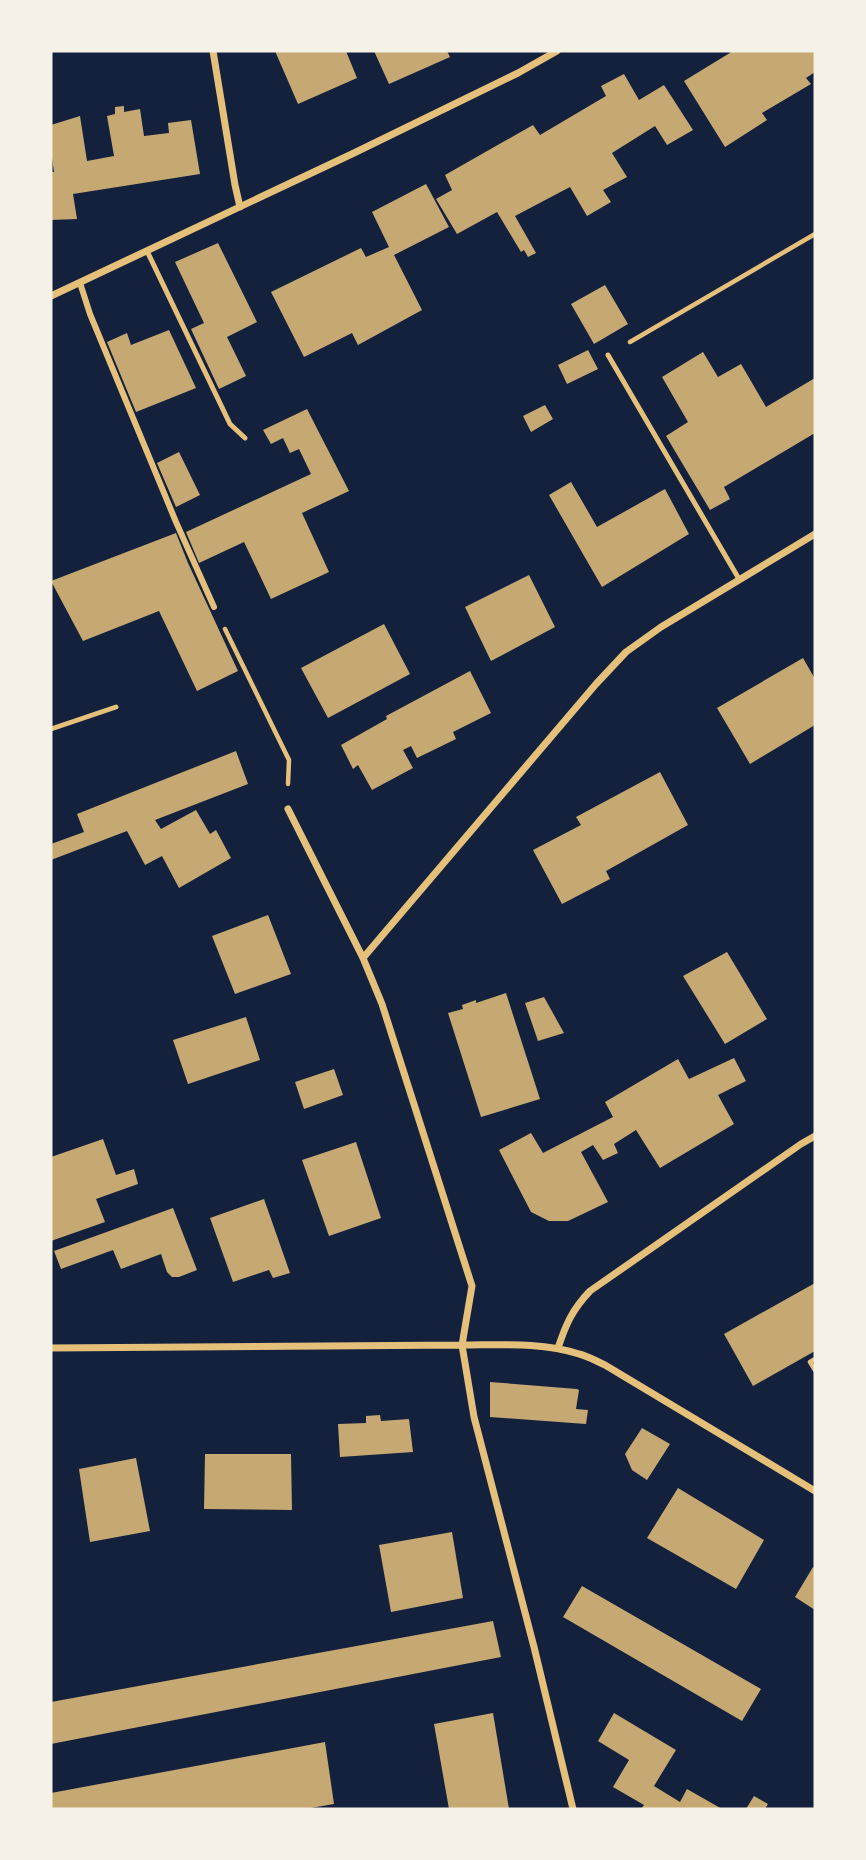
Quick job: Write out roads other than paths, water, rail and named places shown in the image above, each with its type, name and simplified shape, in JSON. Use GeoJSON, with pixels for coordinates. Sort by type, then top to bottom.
{"type":"FeatureCollection","features":[{"type":"Feature","properties":{"kind":"street"},"geometry":{"type":"LineString","coordinates":[[213,51],[240,207]]}},
{"type":"Feature","properties":{"kind":"street"},"geometry":{"type":"LineString","coordinates":[[51,296],[240,207],[557,51]]}},
{"type":"Feature","properties":{"kind":"street"},"geometry":{"type":"LineString","coordinates":[[80,283],[90,314],[176,522],[214,607]]}},
{"type":"Feature","properties":{"kind":"street"},"geometry":{"type":"LineString","coordinates":[[363,958],[626,652],[661,627],[815,534]]}},
{"type":"Feature","properties":{"kind":"street"},"geometry":{"type":"LineString","coordinates":[[288,809],[363,958],[382,1004],[472,1286],[463,1345],[474,1416],[573,1809]]}},
{"type":"Feature","properties":{"kind":"street"},"geometry":{"type":"LineString","coordinates":[[558,1348],[575,1307],[590,1291],[815,1136]]}},
{"type":"Feature","properties":{"kind":"street"},"geometry":{"type":"LineString","coordinates":[[51,1348],[463,1345],[558,1348],[582,1354],[605,1365],[815,1491]]}},
{"type":"Feature","properties":{"kind":"lane"},"geometry":{"type":"LineString","coordinates":[[147,251],[230,424],[245,438]]}},
{"type":"Feature","properties":{"kind":"lane"},"geometry":{"type":"LineString","coordinates":[[608,355],[739,579]]}},
{"type":"Feature","properties":{"kind":"lane"},"geometry":{"type":"LineString","coordinates":[[51,729],[116,707]]}}]}
